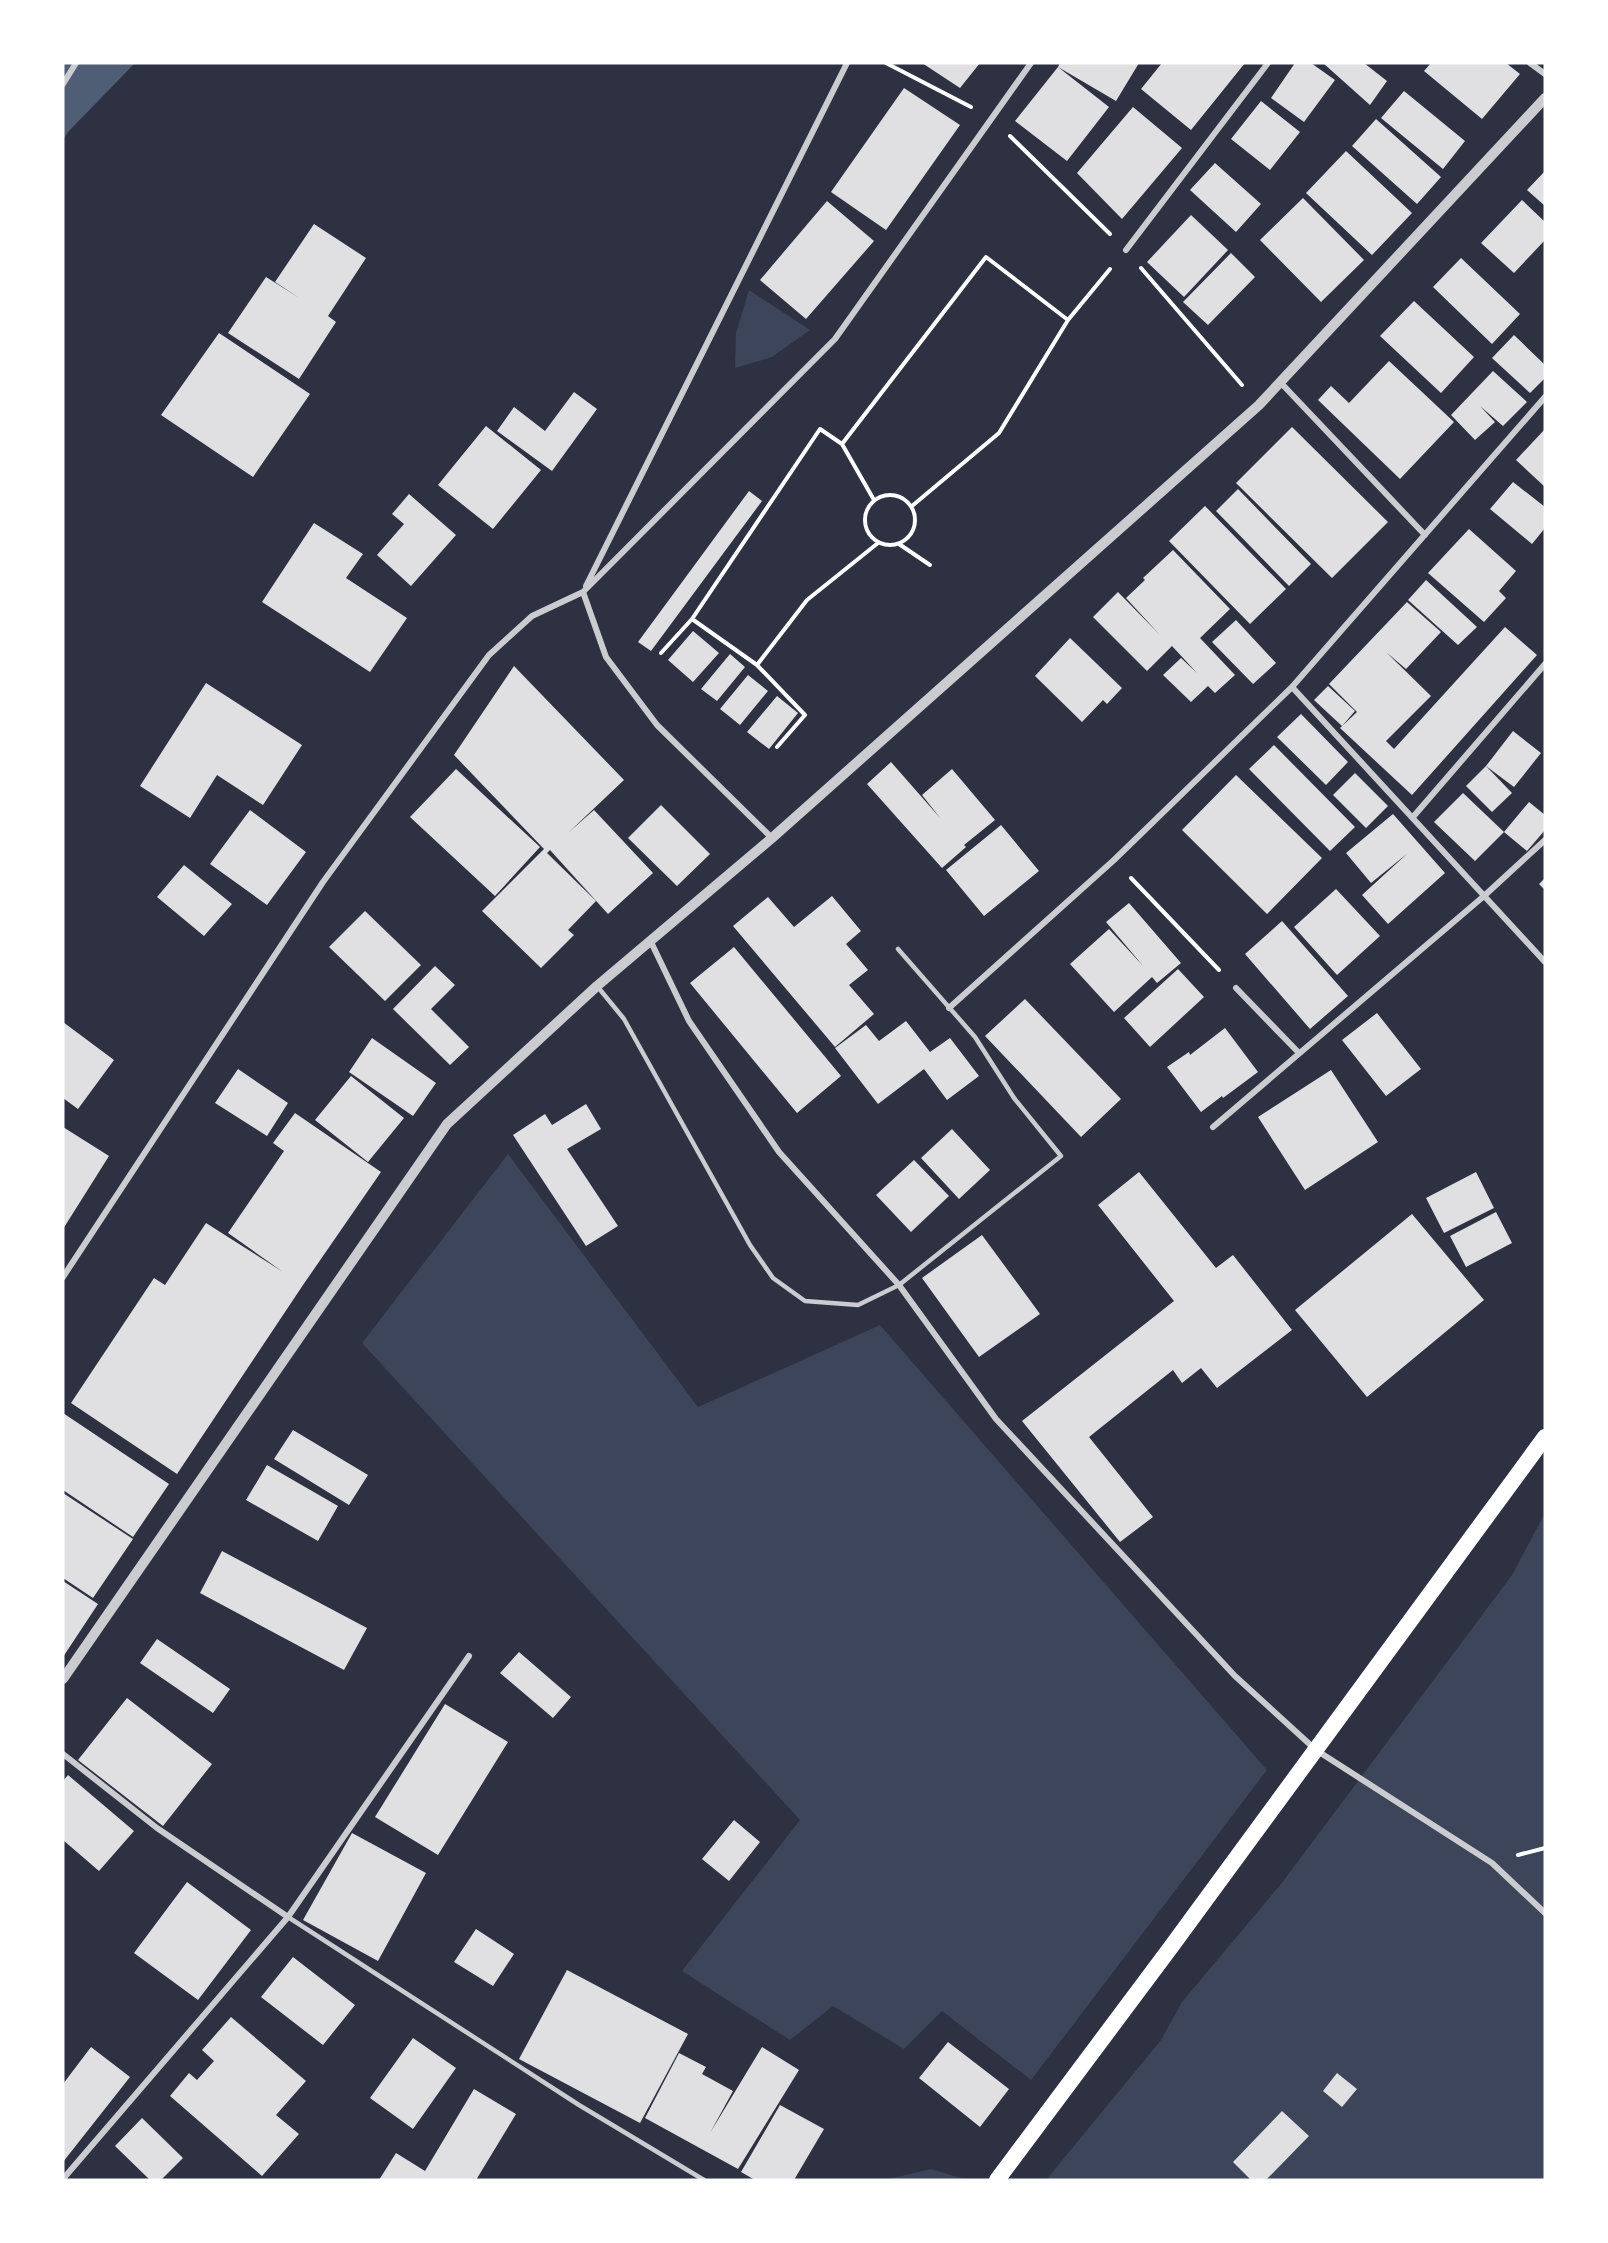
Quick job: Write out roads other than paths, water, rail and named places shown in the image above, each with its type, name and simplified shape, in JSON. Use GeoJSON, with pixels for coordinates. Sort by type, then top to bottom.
{"type":"FeatureCollection","features":[{"type":"Feature","properties":{"kind":"highway"},"geometry":{"type":"LineString","coordinates":[[997,2180],[1545,1437]]}},
{"type":"Feature","properties":{"kind":"street"},"geometry":{"type":"LineString","coordinates":[[63,84],[76,63]]}},
{"type":"Feature","properties":{"kind":"street"},"geometry":{"type":"LineString","coordinates":[[772,838],[657,725],[606,657],[583,592],[847,63]]}},
{"type":"Feature","properties":{"kind":"street"},"geometry":{"type":"LineString","coordinates":[[63,1276],[323,882],[489,656],[532,616],[583,592],[836,339],[1031,63]]}},
{"type":"Feature","properties":{"kind":"street"},"geometry":{"type":"LineString","coordinates":[[1126,250],[1268,63]]}},
{"type":"Feature","properties":{"kind":"street"},"geometry":{"type":"LineString","coordinates":[[1530,63],[1545,75]]}},
{"type":"Feature","properties":{"kind":"street"},"geometry":{"type":"LineString","coordinates":[[63,1678],[447,1124],[597,986],[772,838],[1259,405],[1545,98]]}},
{"type":"Feature","properties":{"kind":"street"},"geometry":{"type":"LineString","coordinates":[[1281,383],[1425,536]]}},
{"type":"Feature","properties":{"kind":"street"},"geometry":{"type":"LineString","coordinates":[[949,1008],[1114,860],[1292,687],[1545,397]]}},
{"type":"Feature","properties":{"kind":"street"},"geometry":{"type":"LineString","coordinates":[[1413,817],[1545,664]]}},
{"type":"Feature","properties":{"kind":"street"},"geometry":{"type":"LineString","coordinates":[[1292,687],[1545,962]]}},
{"type":"Feature","properties":{"kind":"street"},"geometry":{"type":"LineString","coordinates":[[1213,1127],[1484,896],[1545,840]]}},
{"type":"Feature","properties":{"kind":"street"},"geometry":{"type":"LineString","coordinates":[[650,940],[689,1021],[779,1152],[899,1285],[996,1419],[1235,1676],[1316,1750],[1492,1863],[1545,1913]]}},
{"type":"Feature","properties":{"kind":"street"},"geometry":{"type":"LineString","coordinates":[[1236,988],[1299,1053]]}},
{"type":"Feature","properties":{"kind":"street"},"geometry":{"type":"LineString","coordinates":[[63,2179],[288,1917],[469,1656]]}},
{"type":"Feature","properties":{"kind":"street"},"geometry":{"type":"LineString","coordinates":[[63,1754],[157,1828],[288,1917]]}},
{"type":"Feature","properties":{"kind":"lane"},"geometry":{"type":"LineString","coordinates":[[597,986],[624,1019],[736,1220],[773,1278],[805,1301],[858,1305],[899,1285],[1061,1156],[1014,1098],[975,1037],[898,950]]}},
{"type":"Feature","properties":{"kind":"lane"},"geometry":{"type":"LineString","coordinates":[[288,1917],[579,2105],[704,2180]]}}]}
